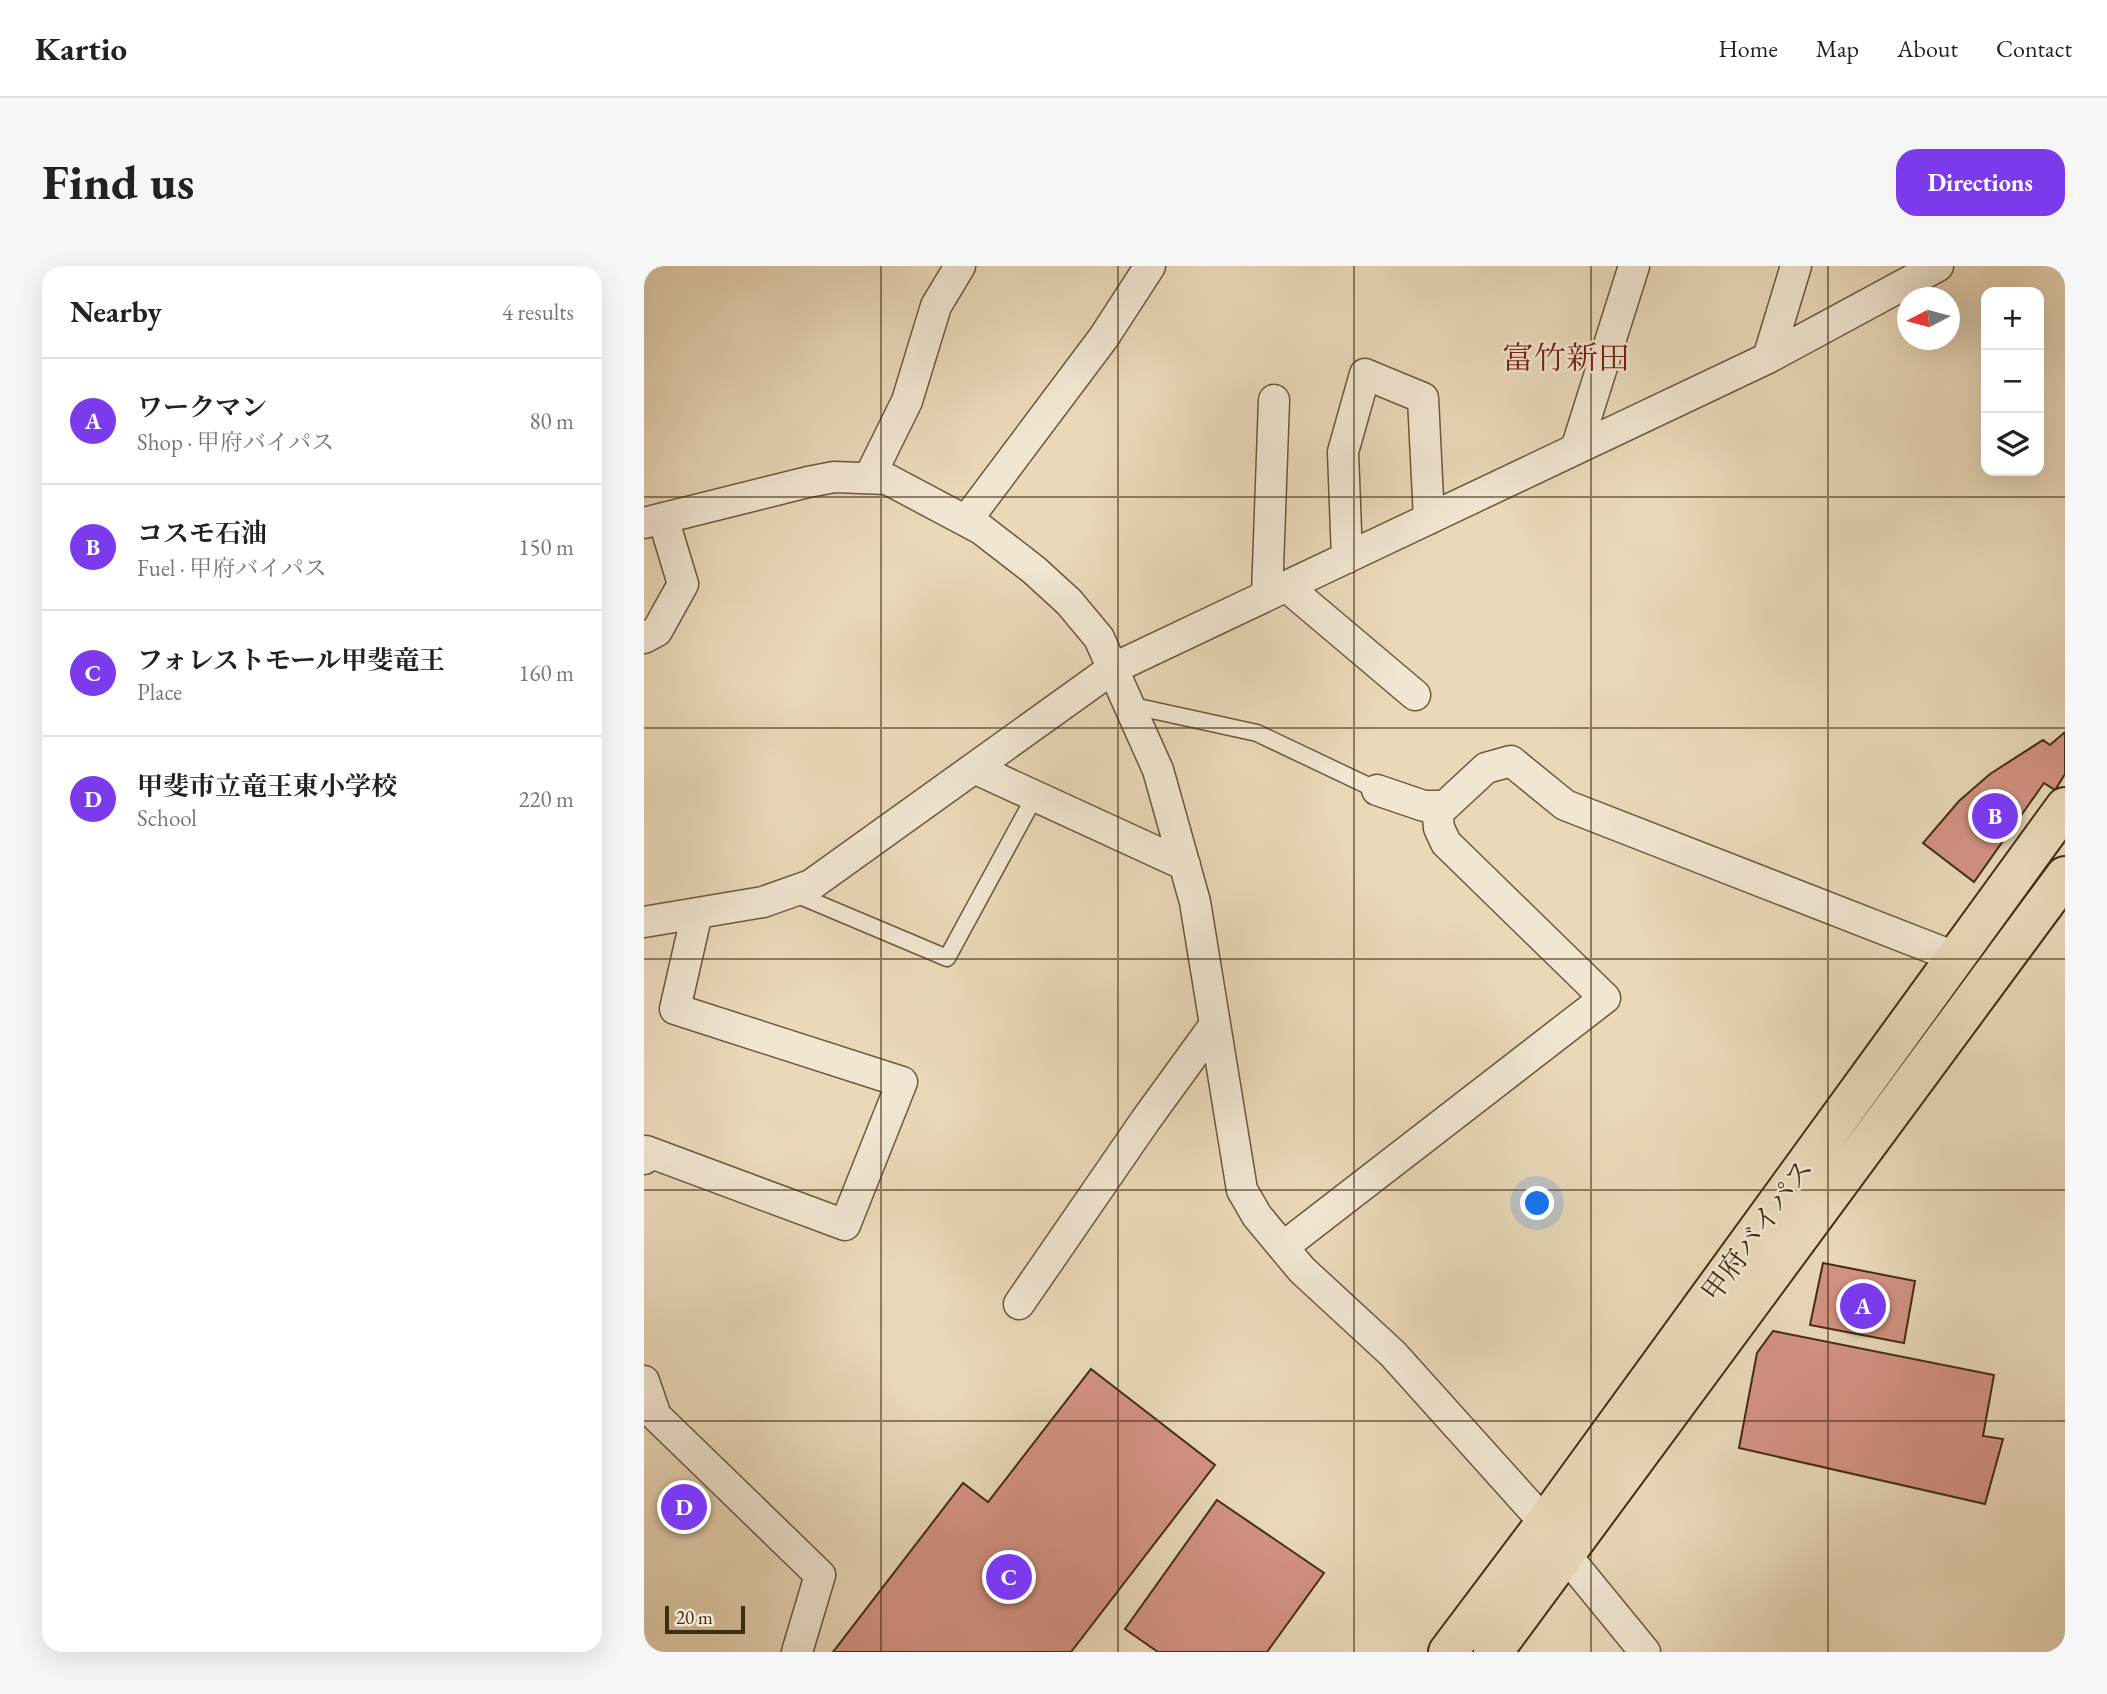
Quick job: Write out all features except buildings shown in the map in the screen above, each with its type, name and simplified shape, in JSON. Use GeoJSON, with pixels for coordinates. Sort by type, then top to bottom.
{"type":"FeatureCollection","features":[{"type":"Feature","properties":{"kind":"highway","name":"甲府バイパス"},"geometry":{"type":"LineString","coordinates":[[1493,1652],[1555,1538],[1955,957],[2065,807]]}},
{"type":"Feature","properties":{"kind":"highway","name":"甲府バイパス"},"geometry":{"type":"LineString","coordinates":[[1448,1652],[1555,1538],[2065,876]]}},
{"type":"Feature","properties":{"kind":"street"},"geometry":{"type":"LineString","coordinates":[[869,478],[907,401],[936,306],[939,280],[960,266]]}},
{"type":"Feature","properties":{"kind":"street"},"geometry":{"type":"LineString","coordinates":[[967,521],[1104,337],[1150,266]]}},
{"type":"Feature","properties":{"kind":"street"},"geometry":{"type":"LineString","coordinates":[[1576,449],[1634,266]]}},
{"type":"Feature","properties":{"kind":"street"},"geometry":{"type":"LineString","coordinates":[[1768,358],[1796,266]]}},
{"type":"Feature","properties":{"kind":"street"},"geometry":{"type":"LineString","coordinates":[[644,922],[763,902],[811,885],[1112,669],[1768,358],[1938,266]]}},
{"type":"Feature","properties":{"kind":"street"},"geometry":{"type":"LineString","coordinates":[[1347,558],[1343,452],[1365,374],[1423,398],[1429,519]]}},
{"type":"Feature","properties":{"kind":"street"},"geometry":{"type":"LineString","coordinates":[[1274,400],[1276,591]]}},
{"type":"Feature","properties":{"kind":"street"},"geometry":{"type":"LineString","coordinates":[[644,638],[657,631],[683,584],[654,521],[834,477],[887,479],[967,521],[1034,570],[1069,602],[1098,638],[1158,769],[1195,902],[1241,1190],[1257,1216],[1302,1270],[1394,1354],[1555,1538],[1645,1652]]}},
{"type":"Feature","properties":{"kind":"street"},"geometry":{"type":"LineString","coordinates":[[1276,591],[1415,695]]}},
{"type":"Feature","properties":{"kind":"street"},"geometry":{"type":"LineString","coordinates":[[1377,790],[1424,806],[1445,806],[1486,768],[1511,761],[1565,805],[1955,957]]}},
{"type":"Feature","properties":{"kind":"street"},"geometry":{"type":"LineString","coordinates":[[974,768],[1185,865]]}},
{"type":"Feature","properties":{"kind":"street"},"geometry":{"type":"LineString","coordinates":[[1283,1247],[1605,998],[1446,843],[1439,828],[1437,806]]}},
{"type":"Feature","properties":{"kind":"street"},"geometry":{"type":"LineString","coordinates":[[644,1159],[646,1151],[845,1225],[902,1082],[675,1009],[697,913]]}},
{"type":"Feature","properties":{"kind":"street"},"geometry":{"type":"LineString","coordinates":[[1019,1304],[1214,1026]]}},
{"type":"Feature","properties":{"kind":"street"},"geometry":{"type":"LineString","coordinates":[[644,1381],[656,1416],[820,1575],[797,1652]]}},
{"type":"Feature","properties":{"kind":"lane"},"geometry":{"type":"LineString","coordinates":[[1129,705],[1257,733],[1377,790]]}},
{"type":"Feature","properties":{"kind":"lane"},"geometry":{"type":"LineString","coordinates":[[791,892],[947,958],[1035,796]]}},
{"type":"Feature","properties":{"kind":"place","name":"コスモ石油"},"geometry":{"type":"Point","coordinates":[1995,816]}},
{"type":"Feature","properties":{"kind":"place","name":"ワークマン"},"geometry":{"type":"Point","coordinates":[1863,1306]}},
{"type":"Feature","properties":{"kind":"place","name":"甲斐市立竜王東小学校"},"geometry":{"type":"Point","coordinates":[684,1507]}},
{"type":"Feature","properties":{"kind":"place","name":"フォレストモール甲斐竜王"},"geometry":{"type":"Point","coordinates":[1009,1577]}},
{"type":"Feature","properties":{"kind":"district","name":"富竹新田"},"geometry":{"type":"Point","coordinates":[1566,358]}}]}
